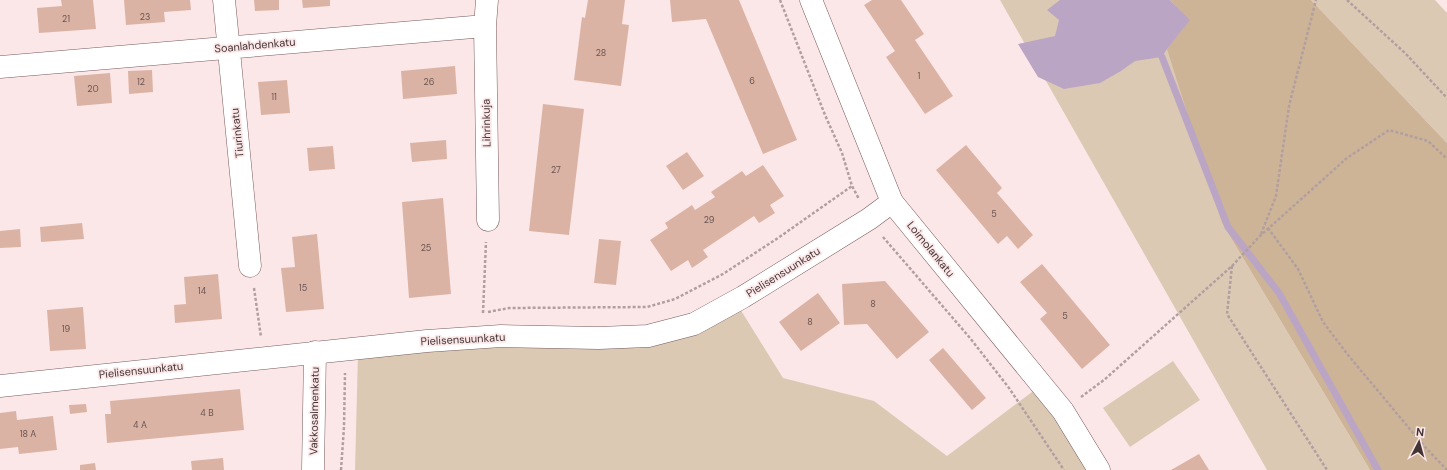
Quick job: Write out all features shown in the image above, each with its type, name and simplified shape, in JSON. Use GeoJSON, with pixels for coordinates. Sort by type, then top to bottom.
{"type":"FeatureCollection","features":[{"type":"Feature","properties":{"kind":"street","name":"Tiurinkatu"},"geometry":{"type":"LineString","coordinates":[[224,0],[250,266]]}},
{"type":"Feature","properties":{"kind":"street"},"geometry":{"type":"LineString","coordinates":[[484,26],[487,0]]}},
{"type":"Feature","properties":{"kind":"street","name":"Loimolankatu"},"geometry":{"type":"LineString","coordinates":[[811,0],[892,202],[1064,411],[1099,470]]}},
{"type":"Feature","properties":{"kind":"street","name":"Soanlahdenkatu"},"geometry":{"type":"LineString","coordinates":[[0,67],[484,26]]}},
{"type":"Feature","properties":{"kind":"street","name":"Lihrinkuja"},"geometry":{"type":"LineString","coordinates":[[484,26],[488,220]]}},
{"type":"Feature","properties":{"kind":"street","name":"Pielisensuunkatu"},"geometry":{"type":"LineString","coordinates":[[0,386],[427,341],[501,336],[599,338],[648,336],[694,324],[743,297],[892,202]]}},
{"type":"Feature","properties":{"kind":"street","name":"Vakkosalmenkatu"},"geometry":{"type":"LineString","coordinates":[[313,470],[315,352]]}},
{"type":"Feature","properties":{"kind":"path"},"geometry":{"type":"LineString","coordinates":[[1260,236],[1276,196],[1289,106],[1316,0]]}},
{"type":"Feature","properties":{"kind":"path"},"geometry":{"type":"LineString","coordinates":[[1346,0],[1405,53],[1447,98]]}},
{"type":"Feature","properties":{"kind":"path"},"geometry":{"type":"LineString","coordinates":[[1080,398],[1104,380],[1232,266],[1268,228],[1347,158],[1389,130],[1428,141],[1447,159]]}},
{"type":"Feature","properties":{"kind":"path"},"geometry":{"type":"LineString","coordinates":[[478,316],[483,313],[509,308],[647,307],[675,299],[723,274],[852,186]]}},
{"type":"Feature","properties":{"kind":"path"},"geometry":{"type":"LineString","coordinates":[[483,313],[488,220]]}},
{"type":"Feature","properties":{"kind":"path"},"geometry":{"type":"LineString","coordinates":[[1268,228],[1298,269],[1323,322],[1348,355],[1446,470]]}},
{"type":"Feature","properties":{"kind":"path"},"geometry":{"type":"LineString","coordinates":[[250,266],[261,338]]}},
{"type":"Feature","properties":{"kind":"path"},"geometry":{"type":"LineString","coordinates":[[1232,266],[1227,314],[1327,470]]}},
{"type":"Feature","properties":{"kind":"path"},"geometry":{"type":"LineString","coordinates":[[341,470],[344,428],[345,371],[343,349]]}},
{"type":"Feature","properties":{"kind":"shaded area"},"geometry":{"type":"Polygon","coordinates":[[[1000,0],[1170,0],[1222,223],[1370,470],[1267,470],[1000,0]]]}},
{"type":"Feature","properties":{"kind":"shaded area"},"geometry":{"type":"Polygon","coordinates":[[[1060,0],[1170,0],[1190,20],[1162,57],[1135,61],[1100,83],[1064,89],[1038,77],[1018,44],[1055,36],[1059,20],[1047,10],[1060,0]]]}},
{"type":"Feature","properties":{"kind":"shaded area"},"geometry":{"type":"Polygon","coordinates":[[[1170,0],[1311,0],[1447,143],[1447,470],[1370,470],[1222,223],[1167,49],[1189,20],[1170,0]]]}},
{"type":"Feature","properties":{"kind":"shaded area"},"geometry":{"type":"Polygon","coordinates":[[[1311,0],[1435,0],[1447,13],[1447,143],[1311,0]]]}},
{"type":"Feature","properties":{"kind":"shaded area"},"geometry":{"type":"Polygon","coordinates":[[[737,304],[783,378],[874,401],[947,456],[1040,386],[1096,470],[355,470],[358,352],[598,343],[737,304]]]}},
{"type":"Feature","properties":{"kind":"shaded area"},"geometry":{"type":"Polygon","coordinates":[[[1173,361],[1200,400],[1130,447],[1103,408],[1173,361]]]}},
{"type":"Feature","properties":{"kind":"building"},"geometry":{"type":"Polygon","coordinates":[[[61,0],[93,0],[96,29],[39,33],[37,8],[62,6],[61,0]]]}},
{"type":"Feature","properties":{"kind":"building"},"geometry":{"type":"Polygon","coordinates":[[[124,0],[190,0],[191,10],[164,12],[165,22],[126,25],[124,0]]]}},
{"type":"Feature","properties":{"kind":"building"},"geometry":{"type":"Polygon","coordinates":[[[254,0],[279,0],[279,10],[255,11],[254,0]]]}},
{"type":"Feature","properties":{"kind":"building"},"geometry":{"type":"Polygon","coordinates":[[[302,0],[330,0],[330,6],[303,8],[302,0]]]}},
{"type":"Feature","properties":{"kind":"building"},"geometry":{"type":"Polygon","coordinates":[[[588,0],[625,0],[622,24],[629,25],[621,86],[574,80],[582,17],[585,18],[588,0]]]}},
{"type":"Feature","properties":{"kind":"building"},"geometry":{"type":"Polygon","coordinates":[[[670,0],[739,0],[797,140],[763,154],[706,19],[672,22],[670,0]]]}},
{"type":"Feature","properties":{"kind":"building"},"geometry":{"type":"Polygon","coordinates":[[[872,0],[901,0],[924,34],[915,40],[953,96],[925,114],[886,57],[895,51],[864,5],[872,0]]]}},
{"type":"Feature","properties":{"kind":"building"},"geometry":{"type":"Polygon","coordinates":[[[455,66],[457,94],[403,99],[401,71],[455,66]]]}},
{"type":"Feature","properties":{"kind":"building"},"geometry":{"type":"Polygon","coordinates":[[[152,70],[153,92],[129,94],[128,71],[152,70]]]}},
{"type":"Feature","properties":{"kind":"building"},"geometry":{"type":"Polygon","coordinates":[[[110,73],[112,103],[77,106],[74,76],[110,73]]]}},
{"type":"Feature","properties":{"kind":"building"},"geometry":{"type":"Polygon","coordinates":[[[287,80],[290,113],[261,115],[258,82],[287,80]]]}},
{"type":"Feature","properties":{"kind":"building"},"geometry":{"type":"Polygon","coordinates":[[[543,104],[584,109],[569,235],[529,231],[543,104]]]}},
{"type":"Feature","properties":{"kind":"building"},"geometry":{"type":"Polygon","coordinates":[[[446,140],[447,159],[412,162],[410,143],[446,140]]]}},
{"type":"Feature","properties":{"kind":"building"},"geometry":{"type":"Polygon","coordinates":[[[966,145],[1002,188],[997,193],[1033,235],[1018,249],[1007,236],[998,244],[936,170],[966,145]]]}},
{"type":"Feature","properties":{"kind":"building"},"geometry":{"type":"Polygon","coordinates":[[[333,146],[335,169],[309,171],[307,148],[333,146]]]}},
{"type":"Feature","properties":{"kind":"building"},"geometry":{"type":"Polygon","coordinates":[[[687,152],[704,176],[683,190],[666,166],[687,152]]]}},
{"type":"Feature","properties":{"kind":"building"},"geometry":{"type":"Polygon","coordinates":[[[763,165],[784,196],[770,205],[775,213],[759,223],[754,216],[703,250],[708,257],[692,268],[688,260],[671,271],[650,240],[668,228],[665,223],[692,205],[695,210],[715,197],[711,192],[742,171],[746,176],[763,165]]]}},
{"type":"Feature","properties":{"kind":"building"},"geometry":{"type":"Polygon","coordinates":[[[443,198],[451,294],[409,298],[402,202],[443,198]]]}},
{"type":"Feature","properties":{"kind":"building"},"geometry":{"type":"Polygon","coordinates":[[[82,223],[84,239],[41,242],[40,227],[82,223]]]}},
{"type":"Feature","properties":{"kind":"building"},"geometry":{"type":"Polygon","coordinates":[[[20,229],[21,247],[0,248],[0,231],[20,229]]]}},
{"type":"Feature","properties":{"kind":"building"},"geometry":{"type":"Polygon","coordinates":[[[317,234],[324,309],[286,312],[281,268],[295,267],[292,237],[317,234]]]}},
{"type":"Feature","properties":{"kind":"building"},"geometry":{"type":"Polygon","coordinates":[[[599,239],[621,241],[616,285],[594,283],[599,239]]]}},
{"type":"Feature","properties":{"kind":"building"},"geometry":{"type":"Polygon","coordinates":[[[1042,264],[1110,345],[1082,369],[1040,319],[1047,313],[1020,282],[1042,264]]]}},
{"type":"Feature","properties":{"kind":"building"},"geometry":{"type":"Polygon","coordinates":[[[218,274],[222,319],[175,323],[174,305],[186,304],[184,277],[218,274]]]}},
{"type":"Feature","properties":{"kind":"building"},"geometry":{"type":"Polygon","coordinates":[[[885,281],[929,332],[897,359],[867,324],[844,325],[842,284],[885,281]]]}},
{"type":"Feature","properties":{"kind":"building"},"geometry":{"type":"Polygon","coordinates":[[[818,293],[840,323],[801,351],[779,322],[818,293]]]}},
{"type":"Feature","properties":{"kind":"building"},"geometry":{"type":"Polygon","coordinates":[[[83,307],[86,349],[50,351],[47,310],[83,307]]]}},
{"type":"Feature","properties":{"kind":"building"},"geometry":{"type":"Polygon","coordinates":[[[943,348],[986,398],[972,410],[929,360],[943,348]]]}},
{"type":"Feature","properties":{"kind":"building"},"geometry":{"type":"Polygon","coordinates":[[[240,389],[244,430],[107,443],[105,414],[111,414],[110,401],[240,389]]]}},
{"type":"Feature","properties":{"kind":"building"},"geometry":{"type":"Polygon","coordinates":[[[86,404],[87,412],[70,414],[69,405],[86,404]]]}},
{"type":"Feature","properties":{"kind":"building"},"geometry":{"type":"Polygon","coordinates":[[[16,411],[17,420],[53,416],[57,450],[19,454],[18,447],[0,449],[0,413],[16,411]]]}},
{"type":"Feature","properties":{"kind":"building"},"geometry":{"type":"Polygon","coordinates":[[[1199,454],[1209,470],[1171,470],[1199,454]]]}},
{"type":"Feature","properties":{"kind":"building"},"geometry":{"type":"Polygon","coordinates":[[[223,458],[224,470],[192,470],[191,461],[223,458]]]}},
{"type":"Feature","properties":{"kind":"building"},"geometry":{"type":"Polygon","coordinates":[[[95,463],[96,470],[80,470],[80,465],[95,463]]]}},
{"type":"Feature","properties":{"kind":"waterway"},"geometry":{"type":"LineString","coordinates":[[1162,57],[1228,227],[1279,293],[1378,470]]}}]}
